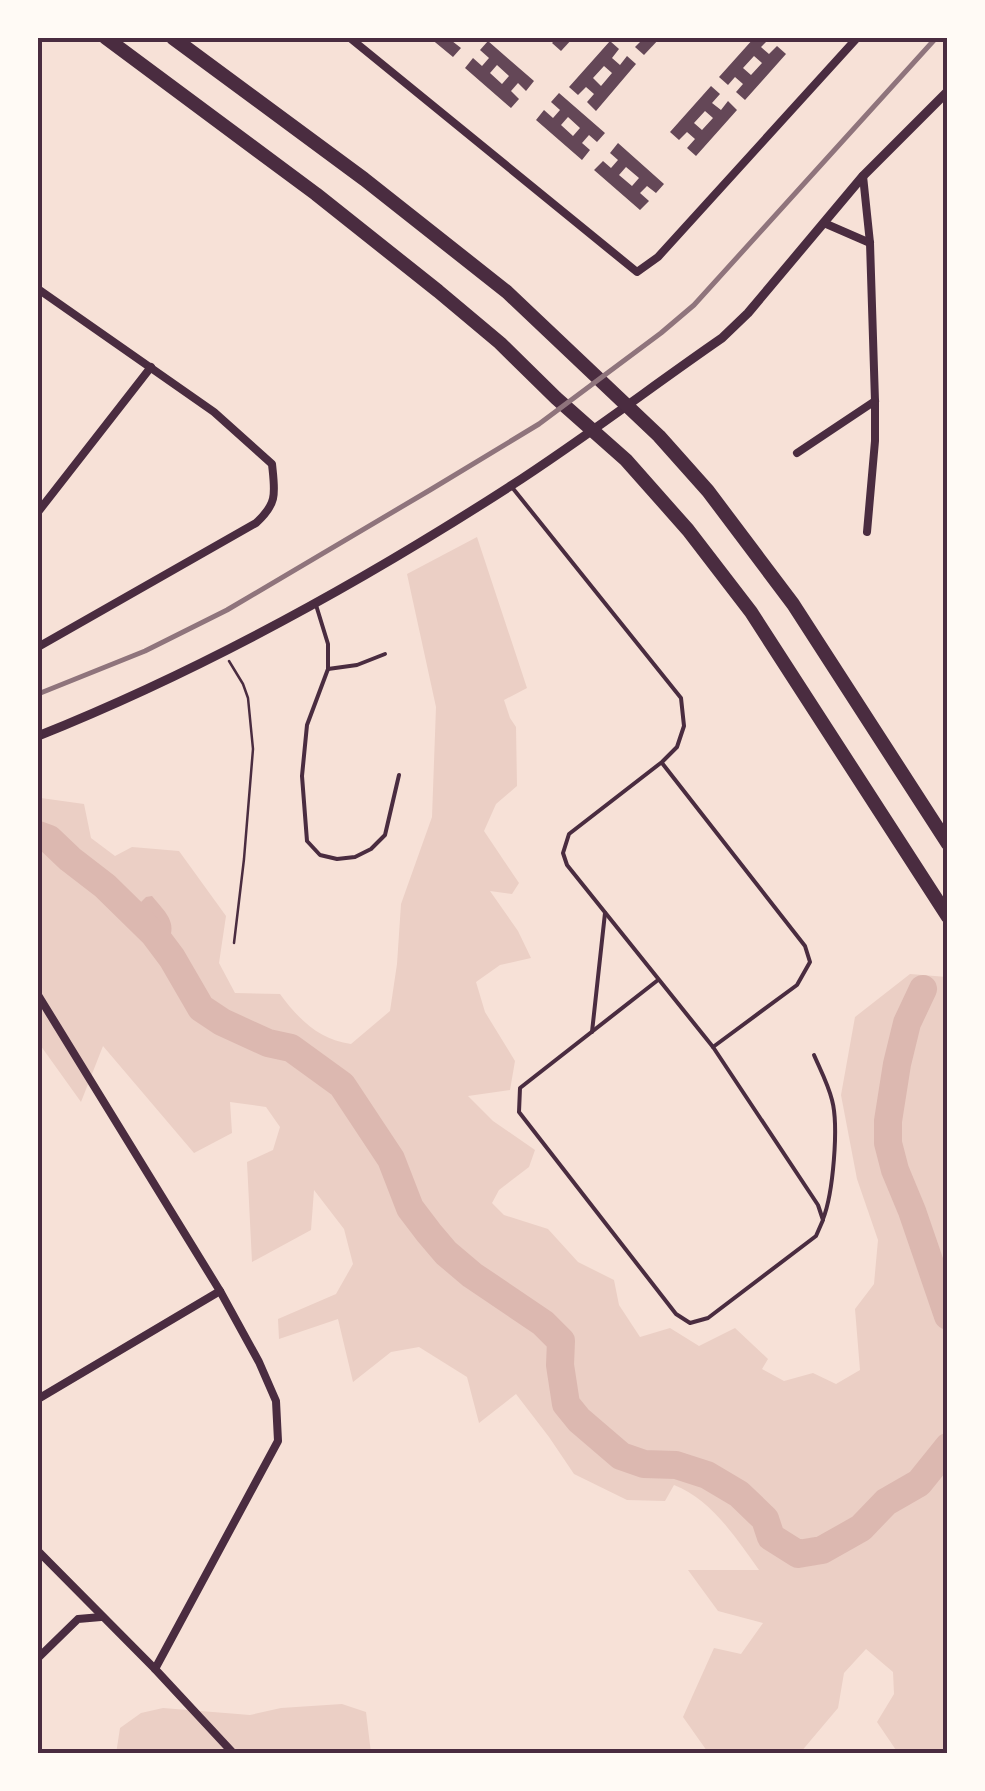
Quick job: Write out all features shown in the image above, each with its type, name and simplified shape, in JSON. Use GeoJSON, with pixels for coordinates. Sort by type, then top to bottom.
{"type":"FeatureCollection","features":[{"type":"Feature","properties":{"kind":"highway"},"geometry":{"type":"LineString","coordinates":[[106,38],[316,194],[500,343],[626,460],[688,530],[751,612],[948,918]]}},
{"type":"Feature","properties":{"kind":"highway"},"geometry":{"type":"LineString","coordinates":[[173,38],[364,179],[508,292],[660,436],[708,491],[793,604],[948,844]]}},
{"type":"Feature","properties":{"kind":"street"},"geometry":{"type":"LineString","coordinates":[[350,38],[638,272],[658,258],[857,38]]}},
{"type":"Feature","properties":{"kind":"street"},"geometry":{"type":"LineString","coordinates":[[38,736],[94,714],[316,605],[511,486],[722,338],[748,313],[863,176],[948,90]]}},
{"type":"Feature","properties":{"kind":"street"},"geometry":{"type":"LineString","coordinates":[[863,176],[870,243],[876,401],[867,532]]}},
{"type":"Feature","properties":{"kind":"street"},"geometry":{"type":"LineString","coordinates":[[824,224],[870,243]]}},
{"type":"Feature","properties":{"kind":"street"},"geometry":{"type":"LineString","coordinates":[[38,290],[214,412],[272,464],[274,502],[256,524],[38,646]]}},
{"type":"Feature","properties":{"kind":"street"},"geometry":{"type":"LineString","coordinates":[[38,512],[151,366]]}},
{"type":"Feature","properties":{"kind":"street"},"geometry":{"type":"LineString","coordinates":[[797,454],[876,401]]}},
{"type":"Feature","properties":{"kind":"street"},"geometry":{"type":"LineString","coordinates":[[38,995],[220,1290],[276,1401],[278,1441],[155,1669]]}},
{"type":"Feature","properties":{"kind":"street"},"geometry":{"type":"LineString","coordinates":[[38,1400],[220,1290]]}},
{"type":"Feature","properties":{"kind":"street"},"geometry":{"type":"LineString","coordinates":[[38,1550],[234,1754]]}},
{"type":"Feature","properties":{"kind":"street"},"geometry":{"type":"LineString","coordinates":[[38,1658],[78,1620],[101,1616]]}},
{"type":"Feature","properties":{"kind":"lane"},"geometry":{"type":"LineString","coordinates":[[511,486],[680,698],[684,726],[677,747],[568,834],[563,854],[567,865],[712,1047],[818,1205],[822,1220]]}},
{"type":"Feature","properties":{"kind":"lane"},"geometry":{"type":"LineString","coordinates":[[316,605],[328,644],[328,669],[307,726],[302,776],[307,841],[320,855],[337,859],[355,857],[372,849],[385,836],[399,775]]}},
{"type":"Feature","properties":{"kind":"lane"},"geometry":{"type":"LineString","coordinates":[[328,669],[357,665],[385,654]]}},
{"type":"Feature","properties":{"kind":"lane"},"geometry":{"type":"LineString","coordinates":[[662,762],[804,946],[810,962],[797,985],[712,1047]]}},
{"type":"Feature","properties":{"kind":"lane"},"geometry":{"type":"LineString","coordinates":[[592,1032],[604,913]]}},
{"type":"Feature","properties":{"kind":"lane"},"geometry":{"type":"LineString","coordinates":[[658,980],[520,1088],[519,1112],[676,1314],[690,1323],[708,1318],[816,1236],[830,1201],[835,1124],[833,1100],[814,1054]]}},
{"type":"Feature","properties":{"kind":"path"},"geometry":{"type":"LineString","coordinates":[[224,651],[244,684],[253,748],[234,944]]}},
{"type":"Feature","properties":{"kind":"shaded area"},"geometry":{"type":"Polygon","coordinates":[[[477,537],[527,688],[504,700],[516,727],[517,786],[496,804],[484,831],[519,883],[512,894],[490,891],[518,931],[531,958],[500,965],[476,982],[485,1012],[515,1061],[510,1090],[468,1096],[493,1121],[535,1150],[529,1167],[499,1190],[492,1203],[504,1215],[548,1229],[578,1262],[614,1280],[619,1305],[640,1337],[670,1328],[699,1346],[735,1328],[768,1359],[762,1369],[784,1381],[813,1373],[836,1384],[860,1370],[855,1309],[874,1284],[878,1240],[857,1179],[841,1095],[855,1017],[910,974],[947,977],[947,1753],[898,1753],[877,1722],[894,1694],[893,1672],[866,1649],[844,1673],[838,1708],[800,1753],[705,1753],[683,1717],[714,1648],[741,1654],[763,1623],[718,1611],[688,1570],[759,1570],[722,1521],[700,1500],[674,1485],[665,1501],[627,1500],[574,1474],[516,1394],[479,1423],[467,1377],[419,1347],[391,1352],[353,1382],[338,1319],[279,1339],[278,1319],[336,1294],[353,1264],[344,1229],[314,1190],[311,1230],[252,1262],[247,1162],[273,1150],[280,1127],[266,1107],[230,1102],[232,1133],[194,1153],[103,1046],[81,1102],[38,1042],[41,798],[84,804],[91,838],[115,856],[132,847],[179,851],[226,916],[219,963],[235,993],[280,994],[311,1027],[351,1044],[390,1011],[401,904],[432,817],[436,707],[407,574],[477,537]]]}},
{"type":"Feature","properties":{"kind":"shaded area"},"geometry":{"type":"Polygon","coordinates":[[[152,896],[171,923],[168,942],[141,902],[152,896]]]}},
{"type":"Feature","properties":{"kind":"shaded area"},"geometry":{"type":"Polygon","coordinates":[[[342,1704],[366,1712],[371,1753],[116,1754],[120,1728],[141,1713],[163,1708],[250,1715],[281,1708],[342,1704]]]}},
{"type":"Feature","properties":{"kind":"building"},"geometry":{"type":"Polygon","coordinates":[[[430,38],[455,38],[452,41],[461,48],[453,57],[430,38]]]}},
{"type":"Feature","properties":{"kind":"building"},"geometry":{"type":"Polygon","coordinates":[[[557,38],[573,38],[561,51],[552,43],[557,38]]]}},
{"type":"Feature","properties":{"kind":"building"},"geometry":{"type":"Polygon","coordinates":[[[644,38],[660,38],[644,55],[635,47],[644,38]]]}},
{"type":"Feature","properties":{"kind":"building"},"geometry":{"type":"Polygon","coordinates":[[[754,38],[770,38],[761,47],[769,54],[777,46],[786,54],[745,100],[736,92],[743,84],[735,77],[728,85],[719,77],[754,38]],[[754,56],[743,68],[751,75],[762,63],[754,56]]]}},
{"type":"Feature","properties":{"kind":"building"},"geometry":{"type":"Polygon","coordinates":[[[488,41],[534,81],[526,91],[518,83],[511,91],[519,99],[511,108],[465,68],[473,58],[482,66],[489,58],[480,50],[488,41]],[[497,65],[490,73],[502,84],[509,76],[497,65]]]}},
{"type":"Feature","properties":{"kind":"building"},"geometry":{"type":"Polygon","coordinates":[[[610,41],[619,49],[612,58],[620,65],[627,56],[636,64],[596,111],[587,102],[594,94],[586,87],[578,95],[569,87],[610,41]],[[604,66],[593,78],[601,86],[612,73],[604,66]]]}},
{"type":"Feature","properties":{"kind":"building"},"geometry":{"type":"Polygon","coordinates":[[[711,86],[720,94],[712,103],[721,110],[728,101],[737,110],[696,156],[687,148],[695,139],[687,132],[679,140],[670,132],[711,86]],[[705,111],[694,123],[702,130],[713,118],[705,111]]]}},
{"type":"Feature","properties":{"kind":"building"},"geometry":{"type":"Polygon","coordinates":[[[559,93],[605,133],[597,142],[589,135],[582,143],[590,150],[582,160],[536,120],[544,110],[553,118],[560,110],[551,102],[559,93]],[[568,117],[561,125],[573,136],[580,128],[568,117]]]}},
{"type":"Feature","properties":{"kind":"building"},"geometry":{"type":"Polygon","coordinates":[[[618,143],[664,184],[656,193],[647,186],[640,193],[649,201],[640,210],[594,170],[603,161],[611,168],[618,160],[610,153],[618,143]],[[626,167],[619,175],[632,186],[639,178],[626,167]]]}},
{"type":"Feature","properties":{"kind":"waterway"},"geometry":{"type":"LineString","coordinates":[[38,835],[49,839],[105,886],[154,934],[201,1008],[268,1043],[291,1048],[342,1085],[391,1159],[410,1208],[446,1253],[543,1323],[561,1341],[566,1404],[621,1456],[644,1464],[676,1465],[707,1475],[739,1494],[765,1519],[771,1537],[798,1554],[822,1550],[861,1528],[886,1502],[919,1483],[948,1447]]}},
{"type":"Feature","properties":{"kind":"waterway"},"geometry":{"type":"LineString","coordinates":[[923,989],[907,1023],[897,1064],[888,1143],[948,1316]]}},
{"type":"Feature","properties":{"kind":"railway"},"geometry":{"type":"LineString","coordinates":[[38,694],[145,651],[227,610],[539,424],[694,305],[936,38]]}}]}
